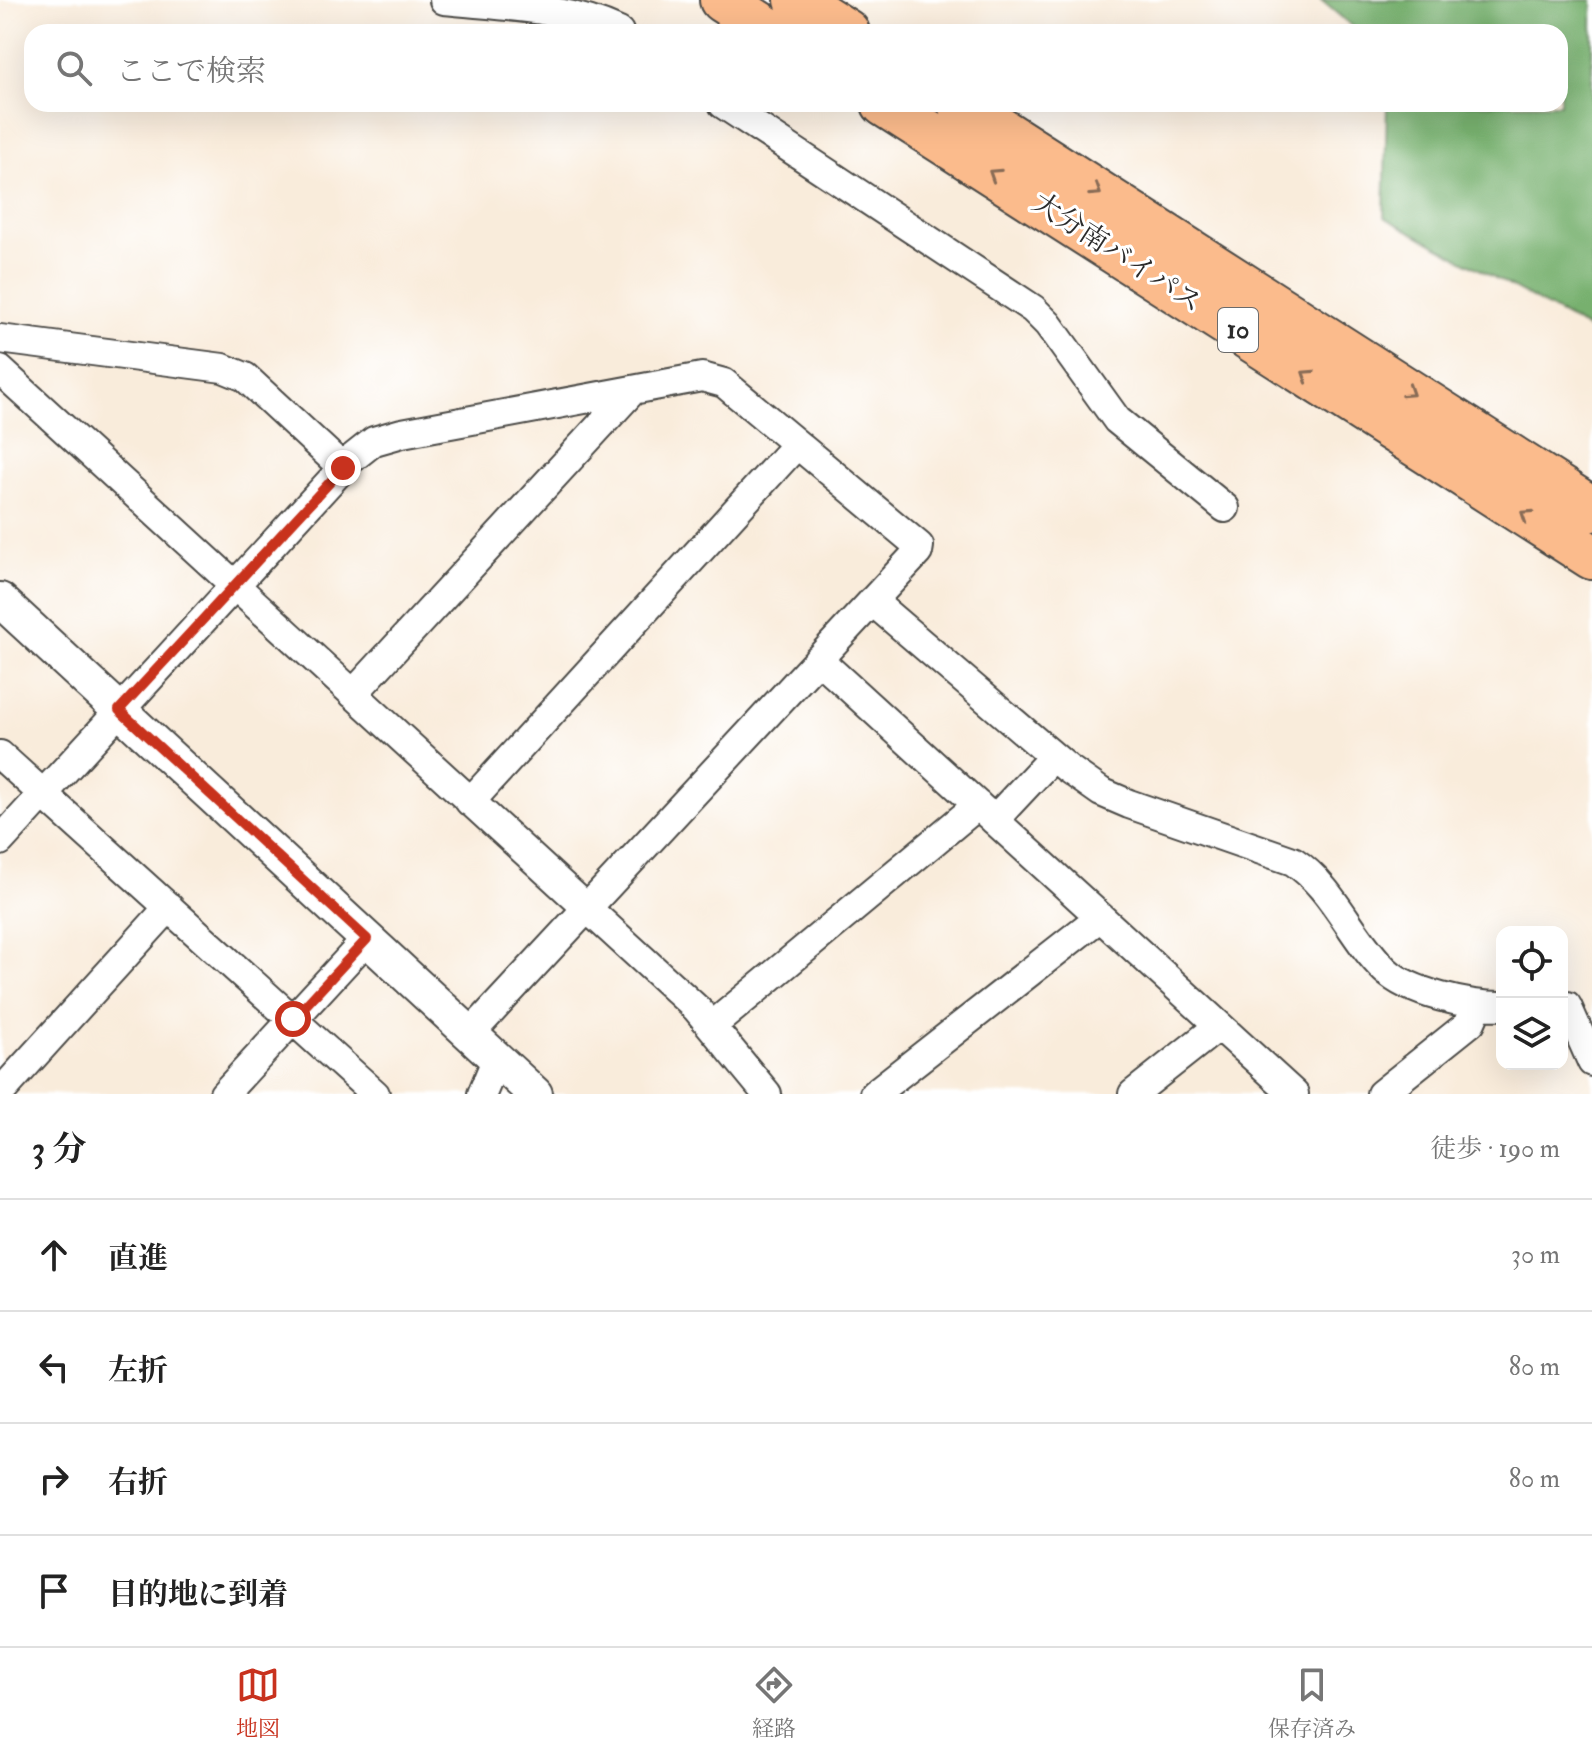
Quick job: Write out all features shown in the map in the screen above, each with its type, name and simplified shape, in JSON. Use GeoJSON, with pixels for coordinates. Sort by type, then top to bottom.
{"type":"FeatureCollection","features":[{"type":"Feature","properties":{"kind":"highway"},"geometry":{"type":"LineString","coordinates":[[722,0],[760,24]]}},
{"type":"Feature","properties":{"kind":"highway"},"geometry":{"type":"LineString","coordinates":[[797,0],[834,24]]}},
{"type":"Feature","properties":{"kind":"highway","name":"大分南バイパス"},"geometry":{"type":"LineString","coordinates":[[897,112],[1592,557]]}},
{"type":"Feature","properties":{"kind":"highway","name":"大分南バイパス"},"geometry":{"type":"LineString","coordinates":[[972,112],[1592,509]]}},
{"type":"Feature","properties":{"kind":"street"},"geometry":{"type":"LineString","coordinates":[[444,0],[524,8],[598,24]]}},
{"type":"Feature","properties":{"kind":"street"},"geometry":{"type":"LineString","coordinates":[[735,112],[811,165],[1018,297],[1048,324],[1117,420],[1225,508]]}},
{"type":"Feature","properties":{"kind":"street"},"geometry":{"type":"LineString","coordinates":[[0,339],[223,368],[245,377],[343,468]]}},
{"type":"Feature","properties":{"kind":"street"},"geometry":{"type":"LineString","coordinates":[[0,370],[713,1025],[767,1094]]}},
{"type":"Feature","properties":{"kind":"street"},"geometry":{"type":"LineString","coordinates":[[0,841],[343,468],[367,446],[382,437],[702,377],[724,383],[919,546],[918,552],[470,1034]]}},
{"type":"Feature","properties":{"kind":"street"},"geometry":{"type":"LineString","coordinates":[[353,694],[633,390]]}},
{"type":"Feature","properties":{"kind":"street"},"geometry":{"type":"LineString","coordinates":[[470,802],[797,444]]}},
{"type":"Feature","properties":{"kind":"street"},"geometry":{"type":"LineString","coordinates":[[0,600],[535,1094]]}},
{"type":"Feature","properties":{"kind":"street"},"geometry":{"type":"LineString","coordinates":[[872,601],[1053,757],[1101,792],[1293,861],[1322,886],[1384,969],[1404,984],[1490,1006]]}},
{"type":"Feature","properties":{"kind":"street"},"geometry":{"type":"LineString","coordinates":[[818,659],[1294,1094]]}},
{"type":"Feature","properties":{"kind":"street"},"geometry":{"type":"LineString","coordinates":[[0,755],[375,1094]]}},
{"type":"Feature","properties":{"kind":"street"},"geometry":{"type":"LineString","coordinates":[[713,1025],[986,813],[1053,757]]}},
{"type":"Feature","properties":{"kind":"street"},"geometry":{"type":"LineString","coordinates":[[0,1093],[169,907]]}},
{"type":"Feature","properties":{"kind":"street"},"geometry":{"type":"LineString","coordinates":[[874,1094],[1100,917]]}},
{"type":"Feature","properties":{"kind":"street"},"geometry":{"type":"LineString","coordinates":[[224,1094],[367,939]]}},
{"type":"Feature","properties":{"kind":"street"},"geometry":{"type":"LineString","coordinates":[[1381,1094],[1490,1006]]}},
{"type":"Feature","properties":{"kind":"street"},"geometry":{"type":"LineString","coordinates":[[1568,1008],[1592,1062]]}},
{"type":"Feature","properties":{"kind":"street"},"geometry":{"type":"LineString","coordinates":[[1133,1094],[1219,1026]]}},
{"type":"Feature","properties":{"kind":"street"},"geometry":{"type":"LineString","coordinates":[[482,1094],[496,1060]]}},
{"type":"Feature","properties":{"kind":"green space"},"geometry":{"type":"Polygon","coordinates":[[[1321,0],[1592,0],[1592,331],[1384,217],[1387,112],[1568,112],[1568,24],[1350,24],[1321,0]]]}},
{"type":"Feature","properties":{"kind":"route"},"geometry":{"type":"LineString","coordinates":[[293,1019],[367,939],[119,710],[343,468]]}}]}
